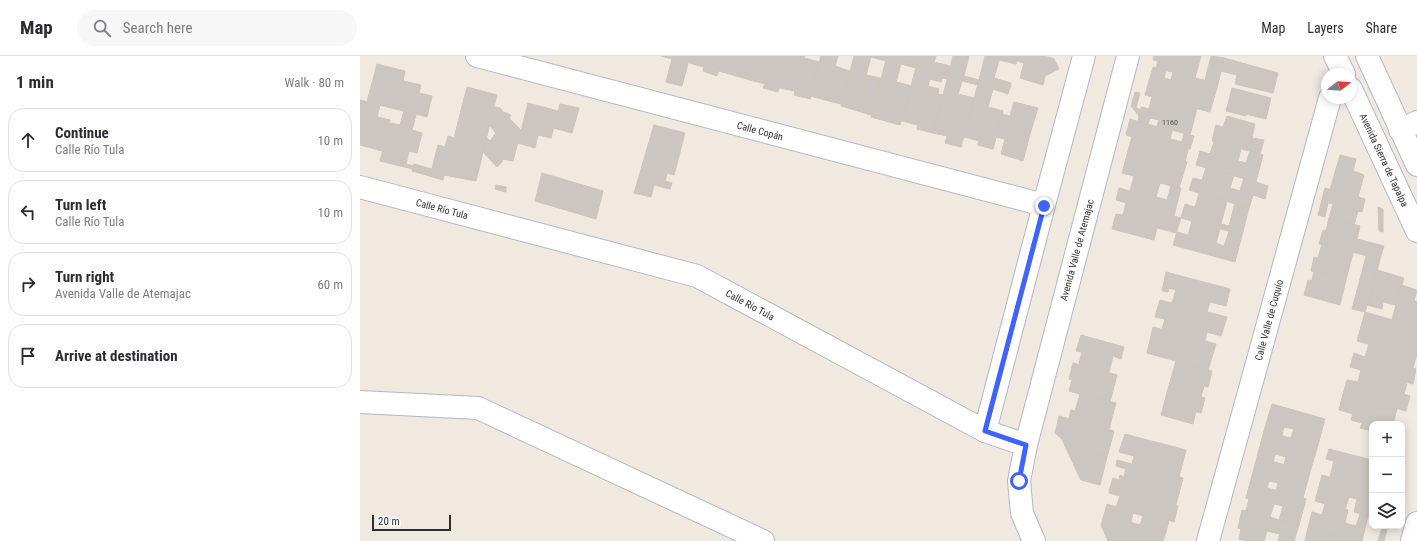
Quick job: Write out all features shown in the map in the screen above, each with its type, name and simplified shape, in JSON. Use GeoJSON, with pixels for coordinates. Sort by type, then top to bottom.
{"type":"FeatureCollection","features":[{"type":"Feature","properties":{"kind":"street","name":"Calle Copán"},"geometry":{"type":"LineString","coordinates":[[477,56],[1044,206]]}},
{"type":"Feature","properties":{"kind":"street"},"geometry":{"type":"LineString","coordinates":[[985,431],[1084,56]]}},
{"type":"Feature","properties":{"kind":"street","name":"Avenida Valle de Atemajac"},"geometry":{"type":"LineString","coordinates":[[1026,445],[1128,56]]}},
{"type":"Feature","properties":{"kind":"street"},"geometry":{"type":"LineString","coordinates":[[1367,56],[1409,126],[1417,165]]}},
{"type":"Feature","properties":{"kind":"street","name":"Avenida Sierra de Tapalpa"},"geometry":{"type":"LineString","coordinates":[[1357,102],[1417,231]]}},
{"type":"Feature","properties":{"kind":"street","name":"Calle Valle de Cuquío"},"geometry":{"type":"LineString","coordinates":[[1208,541],[1328,104]]}},
{"type":"Feature","properties":{"kind":"street","name":"Calle Río Tula"},"geometry":{"type":"LineString","coordinates":[[360,187],[697,276],[985,431],[1026,445]]}},
{"type":"Feature","properties":{"kind":"street"},"geometry":{"type":"LineString","coordinates":[[360,402],[478,408],[763,541]]}},
{"type":"Feature","properties":{"kind":"street"},"geometry":{"type":"LineString","coordinates":[[1026,445],[1019,481],[1022,513],[1034,541]]}},
{"type":"Feature","properties":{"kind":"street"},"geometry":{"type":"LineString","coordinates":[[1412,541],[1417,523]]}},
{"type":"Feature","properties":{"kind":"building"},"geometry":{"type":"Polygon","coordinates":[[[661,56],[690,56],[682,86],[666,82],[672,59],[661,56]]]}},
{"type":"Feature","properties":{"kind":"building"},"geometry":{"type":"Polygon","coordinates":[[[690,56],[723,56],[717,76],[703,71],[704,67],[689,63],[690,56]]]}},
{"type":"Feature","properties":{"kind":"building"},"geometry":{"type":"Polygon","coordinates":[[[723,56],[756,56],[750,80],[719,71],[723,56]]]}},
{"type":"Feature","properties":{"kind":"building"},"geometry":{"type":"Polygon","coordinates":[[[756,56],[788,56],[778,92],[763,88],[765,84],[750,80],[756,56]]]}},
{"type":"Feature","properties":{"kind":"building"},"geometry":{"type":"Polygon","coordinates":[[[788,56],[805,56],[804,58],[819,62],[810,99],[794,95],[795,91],[780,88],[788,56]]]}},
{"type":"Feature","properties":{"kind":"building"},"geometry":{"type":"Polygon","coordinates":[[[821,56],[838,56],[835,66],[850,71],[841,104],[810,96],[821,56]]]}},
{"type":"Feature","properties":{"kind":"building"},"geometry":{"type":"Polygon","coordinates":[[[854,56],[887,56],[886,61],[871,57],[866,75],[881,78],[871,115],[841,106],[854,56]]]}},
{"type":"Feature","properties":{"kind":"building"},"geometry":{"type":"Polygon","coordinates":[[[887,56],[917,63],[916,68],[901,64],[896,82],[912,86],[900,125],[871,117],[887,56]]]}},
{"type":"Feature","properties":{"kind":"building"},"geometry":{"type":"Polygon","coordinates":[[[890,56],[919,56],[917,63],[890,56]]]}},
{"type":"Feature","properties":{"kind":"building"},"geometry":{"type":"Polygon","coordinates":[[[919,56],[936,56],[934,62],[950,66],[949,72],[917,63],[919,56]]]}},
{"type":"Feature","properties":{"kind":"building"},"geometry":{"type":"Polygon","coordinates":[[[953,56],[969,56],[964,76],[949,72],[953,56]]]}},
{"type":"Feature","properties":{"kind":"building"},"geometry":{"type":"Polygon","coordinates":[[[985,56],[1018,56],[1016,64],[999,60],[994,78],[1011,83],[1010,88],[979,80],[985,56]]]}},
{"type":"Feature","properties":{"kind":"building"},"geometry":{"type":"Polygon","coordinates":[[[1018,56],[1044,56],[1051,58],[1054,59],[1059,69],[1045,76],[1043,85],[1020,78],[1024,63],[1017,61],[1018,56]]]}},
{"type":"Feature","properties":{"kind":"building"},"geometry":{"type":"Polygon","coordinates":[[[1154,56],[1201,56],[1195,78],[1156,68],[1158,61],[1153,60],[1154,56]]]}},
{"type":"Feature","properties":{"kind":"building"},"geometry":{"type":"Polygon","coordinates":[[[1211,56],[1224,58],[1218,84],[1205,80],[1211,56]]]}},
{"type":"Feature","properties":{"kind":"building"},"geometry":{"type":"Polygon","coordinates":[[[1224,58],[1278,73],[1273,93],[1235,84],[1237,75],[1221,71],[1224,58]]]}},
{"type":"Feature","properties":{"kind":"building"},"geometry":{"type":"Polygon","coordinates":[[[917,63],[949,72],[947,79],[942,78],[941,82],[930,79],[928,86],[939,89],[938,94],[943,95],[933,133],[917,129],[918,125],[902,121],[917,63]]]}},
{"type":"Feature","properties":{"kind":"building"},"geometry":{"type":"Polygon","coordinates":[[[377,64],[405,71],[403,81],[421,85],[419,93],[432,96],[427,117],[367,102],[377,64]]]}},
{"type":"Feature","properties":{"kind":"building"},"geometry":{"type":"Polygon","coordinates":[[[1153,67],[1166,70],[1164,78],[1171,80],[1173,72],[1218,84],[1210,112],[1145,95],[1153,67]]]}},
{"type":"Feature","properties":{"kind":"building"},"geometry":{"type":"Polygon","coordinates":[[[949,72],[979,80],[978,85],[962,81],[958,94],[974,98],[961,147],[945,143],[947,136],[933,133],[949,72]]]}},
{"type":"Feature","properties":{"kind":"building"},"geometry":{"type":"Polygon","coordinates":[[[979,80],[1010,88],[1008,94],[993,89],[988,107],[1003,111],[993,149],[978,145],[979,141],[964,137],[979,80]]]}},
{"type":"Feature","properties":{"kind":"building"},"geometry":{"type":"Polygon","coordinates":[[[467,87],[497,95],[476,181],[444,175],[443,180],[412,171],[414,164],[432,169],[438,145],[445,147],[448,136],[454,138],[467,87]]]}},
{"type":"Feature","properties":{"kind":"building"},"geometry":{"type":"Polygon","coordinates":[[[1232,88],[1271,98],[1266,119],[1226,111],[1232,88]]]}},
{"type":"Feature","properties":{"kind":"building"},"geometry":{"type":"Polygon","coordinates":[[[1135,92],[1140,93],[1136,108],[1141,110],[1141,107],[1149,109],[1152,97],[1197,109],[1190,135],[1157,126],[1159,120],[1150,118],[1148,124],[1138,121],[1139,116],[1131,106],[1135,92]]]}},
{"type":"Feature","properties":{"kind":"building"},"geometry":{"type":"Polygon","coordinates":[[[360,100],[380,105],[377,117],[390,120],[382,151],[360,145],[360,100]]]}},
{"type":"Feature","properties":{"kind":"building"},"geometry":{"type":"Polygon","coordinates":[[[1014,102],[1038,108],[1030,134],[999,127],[1002,114],[1010,116],[1014,102]]]}},
{"type":"Feature","properties":{"kind":"building"},"geometry":{"type":"Polygon","coordinates":[[[528,103],[558,111],[551,138],[538,135],[535,148],[518,143],[528,103]]]}},
{"type":"Feature","properties":{"kind":"building"},"geometry":{"type":"Polygon","coordinates":[[[560,104],[579,108],[572,133],[554,128],[560,104]]]}},
{"type":"Feature","properties":{"kind":"building"},"geometry":{"type":"Polygon","coordinates":[[[495,107],[500,108],[503,112],[511,115],[509,118],[521,130],[513,161],[502,159],[502,162],[497,167],[483,152],[487,138],[490,141],[496,133],[490,126],[495,107]]]}},
{"type":"Feature","properties":{"kind":"building"},"geometry":{"type":"Polygon","coordinates":[[[404,111],[416,115],[412,130],[422,133],[417,153],[409,151],[406,164],[414,166],[413,169],[380,161],[390,123],[400,125],[404,111]]]}},
{"type":"Feature","properties":{"kind":"building"},"geometry":{"type":"Polygon","coordinates":[[[1227,116],[1255,124],[1252,138],[1264,140],[1260,154],[1212,141],[1216,125],[1223,127],[1227,116]]]}},
{"type":"Feature","properties":{"kind":"building"},"geometry":{"type":"Polygon","coordinates":[[[1130,119],[1172,131],[1170,139],[1182,142],[1184,134],[1194,136],[1190,149],[1188,149],[1185,162],[1129,147],[1132,137],[1126,135],[1130,119]]]}},
{"type":"Feature","properties":{"kind":"building"},"geometry":{"type":"Polygon","coordinates":[[[654,125],[685,133],[674,175],[667,173],[665,181],[672,183],[670,189],[654,185],[651,197],[634,193],[654,125]]]}},
{"type":"Feature","properties":{"kind":"building"},"geometry":{"type":"Polygon","coordinates":[[[999,127],[1030,134],[1023,161],[1001,154],[1005,139],[996,137],[999,127]]]}},
{"type":"Feature","properties":{"kind":"building"},"geometry":{"type":"Polygon","coordinates":[[[1214,142],[1241,149],[1238,161],[1246,163],[1250,151],[1263,155],[1256,182],[1196,165],[1200,151],[1210,154],[1214,142]]]}},
{"type":"Feature","properties":{"kind":"building"},"geometry":{"type":"Polygon","coordinates":[[[1129,147],[1187,162],[1179,188],[1122,173],[1129,147]]]}},
{"type":"Feature","properties":{"kind":"building"},"geometry":{"type":"Polygon","coordinates":[[[1340,155],[1356,159],[1353,171],[1364,175],[1358,197],[1330,190],[1340,155]]]}},
{"type":"Feature","properties":{"kind":"building"},"geometry":{"type":"Polygon","coordinates":[[[1206,168],[1234,175],[1230,188],[1240,191],[1244,178],[1268,186],[1265,199],[1253,195],[1249,208],[1189,190],[1193,178],[1202,180],[1206,168]]]}},
{"type":"Feature","properties":{"kind":"building"},"geometry":{"type":"Polygon","coordinates":[[[542,173],[603,191],[596,219],[535,201],[542,173]]]}},
{"type":"Feature","properties":{"kind":"building"},"geometry":{"type":"Polygon","coordinates":[[[1134,176],[1160,183],[1156,197],[1167,200],[1171,186],[1181,188],[1174,216],[1116,200],[1119,188],[1130,191],[1134,176]]]}},
{"type":"Feature","properties":{"kind":"building"},"geometry":{"type":"Polygon","coordinates":[[[496,185],[506,187],[506,192],[495,189],[496,185]]]}},
{"type":"Feature","properties":{"kind":"building"},"geometry":{"type":"Polygon","coordinates":[[[1325,188],[1365,199],[1362,212],[1358,211],[1354,225],[1329,218],[1333,204],[1328,203],[1325,217],[1318,215],[1325,188]]]}},
{"type":"Feature","properties":{"kind":"building"},"geometry":{"type":"Polygon","coordinates":[[[1199,193],[1227,201],[1221,224],[1229,226],[1235,203],[1249,208],[1242,235],[1181,218],[1185,204],[1195,207],[1199,193]]]}},
{"type":"Feature","properties":{"kind":"building"},"geometry":{"type":"Polygon","coordinates":[[[1126,203],[1181,218],[1176,233],[1157,228],[1154,240],[1112,229],[1116,214],[1123,215],[1126,203]]]}},
{"type":"Feature","properties":{"kind":"building"},"geometry":{"type":"Polygon","coordinates":[[[1378,207],[1383,209],[1383,232],[1379,231],[1378,207]]]}},
{"type":"Feature","properties":{"kind":"building"},"geometry":{"type":"Polygon","coordinates":[[[1329,218],[1360,226],[1357,239],[1384,246],[1380,259],[1319,244],[1323,230],[1326,231],[1329,218]]]}},
{"type":"Feature","properties":{"kind":"building"},"geometry":{"type":"Polygon","coordinates":[[[1192,221],[1220,229],[1216,243],[1224,246],[1229,231],[1242,235],[1235,262],[1173,245],[1177,232],[1188,235],[1192,221]]]}},
{"type":"Feature","properties":{"kind":"building"},"geometry":{"type":"Polygon","coordinates":[[[1322,244],[1353,253],[1346,280],[1311,271],[1314,257],[1318,258],[1322,244]]]}},
{"type":"Feature","properties":{"kind":"building"},"geometry":{"type":"Polygon","coordinates":[[[1366,256],[1380,259],[1373,287],[1359,283],[1366,256]]]}},
{"type":"Feature","properties":{"kind":"building"},"geometry":{"type":"Polygon","coordinates":[[[1377,270],[1404,278],[1396,305],[1383,302],[1382,309],[1367,305],[1377,270]]]}},
{"type":"Feature","properties":{"kind":"building"},"geometry":{"type":"Polygon","coordinates":[[[1314,271],[1346,280],[1340,305],[1304,295],[1308,280],[1312,281],[1314,271]]]}},
{"type":"Feature","properties":{"kind":"building"},"geometry":{"type":"Polygon","coordinates":[[[1166,272],[1230,289],[1226,306],[1210,302],[1207,312],[1172,303],[1176,290],[1169,288],[1168,292],[1162,291],[1166,272]]]}},
{"type":"Feature","properties":{"kind":"building"},"geometry":{"type":"Polygon","coordinates":[[[1359,283],[1373,287],[1365,312],[1352,309],[1359,283]]]}},
{"type":"Feature","properties":{"kind":"building"},"geometry":{"type":"Polygon","coordinates":[[[1401,285],[1417,290],[1414,301],[1417,302],[1417,327],[1392,320],[1401,285]]]}},
{"type":"Feature","properties":{"kind":"building"},"geometry":{"type":"Polygon","coordinates":[[[1160,300],[1227,317],[1221,336],[1207,332],[1205,341],[1162,329],[1165,319],[1155,317],[1160,300]]]}},
{"type":"Feature","properties":{"kind":"building"},"geometry":{"type":"Polygon","coordinates":[[[1365,312],[1417,327],[1417,357],[1357,341],[1365,312]]]}},
{"type":"Feature","properties":{"kind":"building"},"geometry":{"type":"Polygon","coordinates":[[[1153,327],[1216,344],[1208,370],[1147,353],[1153,327]]]}},
{"type":"Feature","properties":{"kind":"building"},"geometry":{"type":"Polygon","coordinates":[[[1081,335],[1124,347],[1121,359],[1113,356],[1109,372],[1079,364],[1082,352],[1076,351],[1081,335]]]}},
{"type":"Feature","properties":{"kind":"building"},"geometry":{"type":"Polygon","coordinates":[[[1369,344],[1416,357],[1413,368],[1416,369],[1413,384],[1350,367],[1354,353],[1365,357],[1369,344]]]}},
{"type":"Feature","properties":{"kind":"building"},"geometry":{"type":"Polygon","coordinates":[[[1176,361],[1212,371],[1208,387],[1204,386],[1201,397],[1168,389],[1176,361]]]}},
{"type":"Feature","properties":{"kind":"building"},"geometry":{"type":"Polygon","coordinates":[[[1073,363],[1117,375],[1110,402],[1069,391],[1072,380],[1069,379],[1073,363]]]}},
{"type":"Feature","properties":{"kind":"building"},"geometry":{"type":"Polygon","coordinates":[[[1361,370],[1407,383],[1404,394],[1410,396],[1406,411],[1343,394],[1347,380],[1358,382],[1361,370]]]}},
{"type":"Feature","properties":{"kind":"building"},"geometry":{"type":"Polygon","coordinates":[[[1168,389],[1205,398],[1201,413],[1196,412],[1193,424],[1161,415],[1168,389]]]}},
{"type":"Feature","properties":{"kind":"building"},"geometry":{"type":"Polygon","coordinates":[[[1080,394],[1116,403],[1109,429],[1069,419],[1071,410],[1075,411],[1080,394]]]}},
{"type":"Feature","properties":{"kind":"building"},"geometry":{"type":"Polygon","coordinates":[[[1343,394],[1397,409],[1394,421],[1369,421],[1369,430],[1360,428],[1362,423],[1351,420],[1353,414],[1339,410],[1343,394]]]}},
{"type":"Feature","properties":{"kind":"building"},"geometry":{"type":"Polygon","coordinates":[[[1272,404],[1325,419],[1318,445],[1291,438],[1294,429],[1284,427],[1282,435],[1264,431],[1272,404]]]}},
{"type":"Feature","properties":{"kind":"building"},"geometry":{"type":"Polygon","coordinates":[[[1059,416],[1114,431],[1107,457],[1065,446],[1062,439],[1055,433],[1059,416]]]}},
{"type":"Feature","properties":{"kind":"building"},"geometry":{"type":"Polygon","coordinates":[[[1264,431],[1318,445],[1310,472],[1284,465],[1286,457],[1275,454],[1273,462],[1257,457],[1264,431]]]}},
{"type":"Feature","properties":{"kind":"building"},"geometry":{"type":"Polygon","coordinates":[[[1125,434],[1186,450],[1179,477],[1132,464],[1134,456],[1119,452],[1125,434]]]}},
{"type":"Feature","properties":{"kind":"building"},"geometry":{"type":"Polygon","coordinates":[[[1065,446],[1107,457],[1100,485],[1081,480],[1065,446]]]}},
{"type":"Feature","properties":{"kind":"building"},"geometry":{"type":"Polygon","coordinates":[[[1329,449],[1369,459],[1369,488],[1330,477],[1334,461],[1326,459],[1329,449]]]}},
{"type":"Feature","properties":{"kind":"building"},"geometry":{"type":"Polygon","coordinates":[[[1257,457],[1310,472],[1303,498],[1276,491],[1278,483],[1269,481],[1267,488],[1250,483],[1257,457]]]}},
{"type":"Feature","properties":{"kind":"building"},"geometry":{"type":"Polygon","coordinates":[[[1117,460],[1183,478],[1176,505],[1110,488],[1113,478],[1119,480],[1120,475],[1124,477],[1126,469],[1116,466],[1117,460]]]}},
{"type":"Feature","properties":{"kind":"building"},"geometry":{"type":"Polygon","coordinates":[[[1322,475],[1369,488],[1369,516],[1354,512],[1357,499],[1349,497],[1345,510],[1315,501],[1322,475]]]}},
{"type":"Feature","properties":{"kind":"building"},"geometry":{"type":"Polygon","coordinates":[[[1250,483],[1306,499],[1299,525],[1279,520],[1283,506],[1274,504],[1270,517],[1246,511],[1249,499],[1246,498],[1250,483]]]}},
{"type":"Feature","properties":{"kind":"building"},"geometry":{"type":"Polygon","coordinates":[[[1110,488],[1178,506],[1174,522],[1169,520],[1166,532],[1140,525],[1143,516],[1133,513],[1131,522],[1104,515],[1107,504],[1116,507],[1120,496],[1109,493],[1110,488]]]}},
{"type":"Feature","properties":{"kind":"building"},"geometry":{"type":"Polygon","coordinates":[[[1325,504],[1348,510],[1345,523],[1356,526],[1360,514],[1368,516],[1362,541],[1356,541],[1308,528],[1312,512],[1322,515],[1325,504]]]}},
{"type":"Feature","properties":{"kind":"building"},"geometry":{"type":"Polygon","coordinates":[[[1242,510],[1299,525],[1294,541],[1278,541],[1280,534],[1267,531],[1264,541],[1247,541],[1239,539],[1241,529],[1238,528],[1242,510]]]}},
{"type":"Feature","properties":{"kind":"building"},"geometry":{"type":"Polygon","coordinates":[[[1104,515],[1166,532],[1163,541],[1108,541],[1101,525],[1104,515]]]}},
{"type":"Feature","properties":{"kind":"building"},"geometry":{"type":"Polygon","coordinates":[[[1308,528],[1356,541],[1305,541],[1308,528]]]}},
{"type":"Feature","properties":{"kind":"building"},"geometry":{"type":"Polygon","coordinates":[[[1382,529],[1387,529],[1384,541],[1378,541],[1382,529]]]}},
{"type":"Feature","properties":{"kind":"route"},"geometry":{"type":"LineString","coordinates":[[1019,481],[1026,445],[985,431],[1044,206]]}}]}
